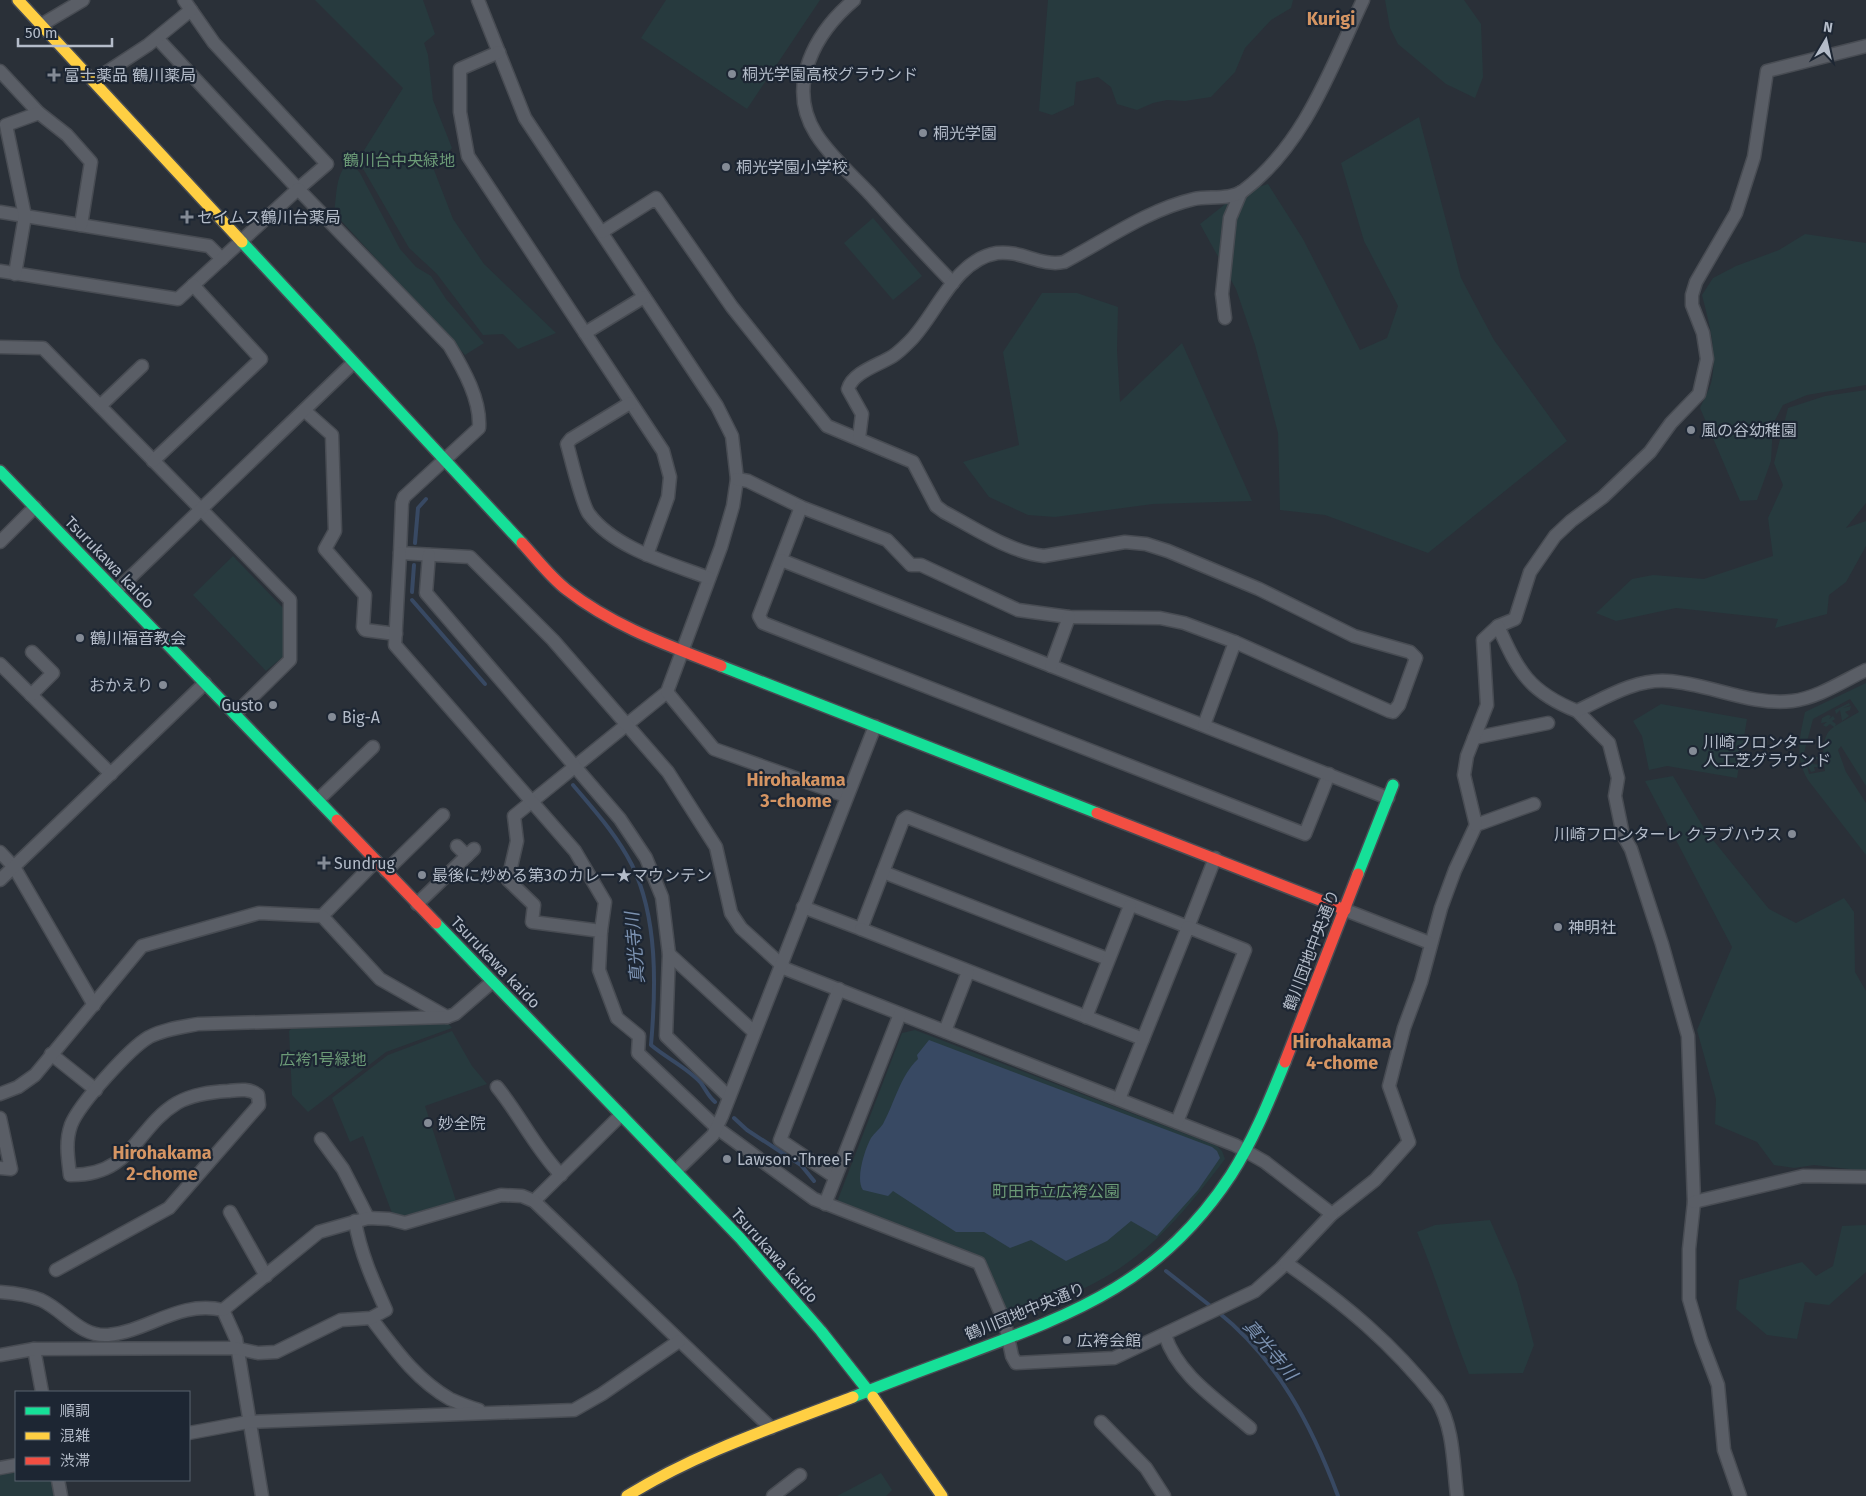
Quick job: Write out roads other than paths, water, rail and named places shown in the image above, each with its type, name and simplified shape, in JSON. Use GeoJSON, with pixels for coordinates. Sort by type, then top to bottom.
{"type":"FeatureCollection","features":[{"type":"Feature","properties":{"kind":"street"},"geometry":{"type":"LineString","coordinates":[[18,0],[353,363],[566,589],[599,612],[641,635],[1430,943]]}},
{"type":"Feature","properties":{"kind":"street"},"geometry":{"type":"LineString","coordinates":[[41,25],[83,0]]}},
{"type":"Feature","properties":{"kind":"street"},"geometry":{"type":"LineString","coordinates":[[478,0],[525,118],[717,406],[732,436],[737,479],[733,506],[710,578],[667,692],[514,816],[517,841],[508,880],[534,905],[532,922],[601,931]]}},
{"type":"Feature","properties":{"kind":"street"},"geometry":{"type":"LineString","coordinates":[[854,0],[838,14],[822,34],[806,62],[804,95],[810,122],[816,135],[953,284]]}},
{"type":"Feature","properties":{"kind":"street"},"geometry":{"type":"LineString","coordinates":[[1225,318],[1222,294],[1230,218],[1242,192],[1283,150],[1303,124],[1329,79],[1364,0]]}},
{"type":"Feature","properties":{"kind":"street"},"geometry":{"type":"LineString","coordinates":[[0,271],[178,299],[327,164],[214,42],[187,5],[157,38],[93,81]]}},
{"type":"Feature","properties":{"kind":"street"},"geometry":{"type":"LineString","coordinates":[[157,38],[298,189],[449,346],[461,366],[480,412],[479,428],[404,497],[395,645],[575,851],[605,902],[598,970],[618,1018],[638,1036],[638,1052],[717,1128],[814,1199],[978,1263],[1005,1323],[1013,1361],[1023,1364],[1114,1358],[1165,1335],[1223,1304],[1260,1288],[1286,1264],[1332,1214],[1375,1180],[1409,1142],[1389,1086],[1430,943],[1454,870],[1476,824],[1464,775],[1464,764],[1487,705],[1483,640],[1498,626],[1515,619],[1530,572],[1555,536],[1571,520],[1603,497],[1650,452],[1672,423],[1699,394],[1707,359],[1703,332],[1692,305],[1692,295],[1696,282],[1736,213],[1754,157],[1767,71],[1866,46]]}},
{"type":"Feature","properties":{"kind":"street"},"geometry":{"type":"LineString","coordinates":[[499,52],[460,70],[460,112],[468,156],[663,451],[670,477],[668,497],[647,555]]}},
{"type":"Feature","properties":{"kind":"street"},"geometry":{"type":"LineString","coordinates":[[0,71],[39,113],[67,135],[91,162],[81,225]]}},
{"type":"Feature","properties":{"kind":"street"},"geometry":{"type":"LineString","coordinates":[[15,274],[25,216],[3,125],[39,113]]}},
{"type":"Feature","properties":{"kind":"street"},"geometry":{"type":"LineString","coordinates":[[859,438],[862,414],[848,389],[849,384],[875,365],[895,355],[912,340],[953,284],[965,270],[980,260],[997,253],[1016,254],[1053,264],[1064,262],[1149,216],[1194,199],[1242,192]]}},
{"type":"Feature","properties":{"kind":"street"},"geometry":{"type":"LineString","coordinates":[[602,232],[656,198],[732,307],[827,426],[913,462],[936,506],[944,512],[1027,553],[1044,556],[1125,542],[1146,544],[1168,551],[1259,589],[1354,636],[1410,652],[1416,658],[1399,705],[1393,712],[1235,642],[1184,623],[1160,618],[1069,617],[1018,610],[921,565],[911,565],[887,540],[801,507],[748,481],[737,479]]}},
{"type":"Feature","properties":{"kind":"street"},"geometry":{"type":"LineString","coordinates":[[0,212],[209,246],[222,259]]}},
{"type":"Feature","properties":{"kind":"street"},"geometry":{"type":"LineString","coordinates":[[153,461],[261,359],[194,285]]}},
{"type":"Feature","properties":{"kind":"street"},"geometry":{"type":"LineString","coordinates":[[585,334],[644,297]]}},
{"type":"Feature","properties":{"kind":"street"},"geometry":{"type":"LineString","coordinates":[[0,347],[43,348],[290,600],[290,660],[235,714]]}},
{"type":"Feature","properties":{"kind":"street"},"geometry":{"type":"LineString","coordinates":[[116,592],[353,363]]}},
{"type":"Feature","properties":{"kind":"street"},"geometry":{"type":"LineString","coordinates":[[100,406],[142,366]]}},
{"type":"Feature","properties":{"kind":"street"},"geometry":{"type":"LineString","coordinates":[[630,403],[571,439],[567,444],[588,513],[621,542],[647,555],[710,578]]}},
{"type":"Feature","properties":{"kind":"street"},"geometry":{"type":"LineString","coordinates":[[305,411],[332,435],[335,531],[325,549],[365,595],[363,627],[365,630],[396,634]]}},
{"type":"Feature","properties":{"kind":"street","name":"Tsurukawa kaido"},"geometry":{"type":"LineString","coordinates":[[0,471],[676,1172],[795,1299],[870,1390],[942,1496]]}},
{"type":"Feature","properties":{"kind":"street"},"geometry":{"type":"LineString","coordinates":[[0,542],[35,507]]}},
{"type":"Feature","properties":{"kind":"street"},"geometry":{"type":"LineString","coordinates":[[801,507],[760,620],[762,623],[871,667],[1305,834],[1329,774]]}},
{"type":"Feature","properties":{"kind":"street"},"geometry":{"type":"LineString","coordinates":[[400,554],[470,557],[553,640],[668,772],[716,847],[731,914],[741,928],[780,965],[1247,1151],[1332,1214]]}},
{"type":"Feature","properties":{"kind":"street"},"geometry":{"type":"LineString","coordinates":[[429,555],[426,593],[620,819],[646,858],[662,897],[669,954],[666,1036],[729,1097]]}},
{"type":"Feature","properties":{"kind":"street"},"geometry":{"type":"LineString","coordinates":[[781,560],[1204,724],[1388,798]]}},
{"type":"Feature","properties":{"kind":"street"},"geometry":{"type":"LineString","coordinates":[[1051,666],[1069,617]]}},
{"type":"Feature","properties":{"kind":"street"},"geometry":{"type":"LineString","coordinates":[[1498,626],[1514,661],[1526,680],[1555,703],[1577,711],[1609,743],[1618,778],[1615,796],[1623,835],[1634,858],[1688,1036],[1694,1202],[1689,1249],[1689,1299],[1700,1340],[1718,1385],[1724,1450],[1740,1496]]}},
{"type":"Feature","properties":{"kind":"street"},"geometry":{"type":"LineString","coordinates":[[1204,724],[1235,642]]}},
{"type":"Feature","properties":{"kind":"street"},"geometry":{"type":"LineString","coordinates":[[31,695],[53,673],[32,652]]}},
{"type":"Feature","properties":{"kind":"street"},"geometry":{"type":"LineString","coordinates":[[0,664],[110,774]]}},
{"type":"Feature","properties":{"kind":"street"},"geometry":{"type":"LineString","coordinates":[[1577,711],[1620,690],[1640,684],[1666,681],[1757,699],[1791,701],[1814,695],[1866,670]]}},
{"type":"Feature","properties":{"kind":"street"},"geometry":{"type":"LineString","coordinates":[[0,880],[205,683]]}},
{"type":"Feature","properties":{"kind":"street"},"geometry":{"type":"LineString","coordinates":[[667,692],[714,749],[846,796]]}},
{"type":"Feature","properties":{"kind":"street"},"geometry":{"type":"LineString","coordinates":[[1474,738],[1548,723]]}},
{"type":"Feature","properties":{"kind":"street"},"geometry":{"type":"LineString","coordinates":[[676,1172],[713,1135],[717,1128],[875,726]]}},
{"type":"Feature","properties":{"kind":"street"},"geometry":{"type":"LineString","coordinates":[[318,800],[373,747]]}},
{"type":"Feature","properties":{"kind":"street","name":"鶴川団地中央通り"},"geometry":{"type":"LineString","coordinates":[[627,1496],[668,1470],[771,1428],[1060,1318],[1096,1300],[1152,1263],[1182,1236],[1211,1204],[1247,1151],[1265,1112],[1393,785]]}},
{"type":"Feature","properties":{"kind":"street"},"geometry":{"type":"LineString","coordinates":[[1476,824],[1534,804]]}},
{"type":"Feature","properties":{"kind":"street"},"geometry":{"type":"LineString","coordinates":[[386,872],[443,815]]}},
{"type":"Feature","properties":{"kind":"street"},"geometry":{"type":"LineString","coordinates":[[861,929],[903,820],[907,817],[1245,950],[1177,1122]]}},
{"type":"Feature","properties":{"kind":"street"},"geometry":{"type":"LineString","coordinates":[[417,904],[470,852],[457,846]]}},
{"type":"Feature","properties":{"kind":"street"},"geometry":{"type":"LineString","coordinates":[[0,852],[14,867],[94,1005]]}},
{"type":"Feature","properties":{"kind":"street"},"geometry":{"type":"LineString","coordinates":[[1119,1099],[1215,858]]}},
{"type":"Feature","properties":{"kind":"street"},"geometry":{"type":"LineString","coordinates":[[322,916],[376,861]]}},
{"type":"Feature","properties":{"kind":"street"},"geometry":{"type":"LineString","coordinates":[[883,872],[1108,959]]}},
{"type":"Feature","properties":{"kind":"street"},"geometry":{"type":"LineString","coordinates":[[1086,1017],[1130,906]]}},
{"type":"Feature","properties":{"kind":"street"},"geometry":{"type":"LineString","coordinates":[[803,907],[1142,1039]]}},
{"type":"Feature","properties":{"kind":"street"},"geometry":{"type":"LineString","coordinates":[[0,1094],[18,1087],[35,1075],[142,946],[259,913],[322,916],[380,979],[447,1018]]}},
{"type":"Feature","properties":{"kind":"street"},"geometry":{"type":"LineString","coordinates":[[669,954],[754,1032]]}},
{"type":"Feature","properties":{"kind":"street"},"geometry":{"type":"LineString","coordinates":[[945,1031],[968,972]]}},
{"type":"Feature","properties":{"kind":"street"},"geometry":{"type":"LineString","coordinates":[[56,1270],[169,1208],[259,1105],[260,1099],[254,1092],[249,1090],[201,1093],[176,1104],[128,1154],[104,1170],[84,1175],[70,1174],[67,1146],[71,1125],[79,1110],[132,1049],[150,1036],[172,1028],[198,1024],[447,1018],[455,1014],[492,982]]}},
{"type":"Feature","properties":{"kind":"street"},"geometry":{"type":"LineString","coordinates":[[835,1177],[780,1140],[839,990]]}},
{"type":"Feature","properties":{"kind":"street"},"geometry":{"type":"LineString","coordinates":[[826,1204],[900,1014]]}},
{"type":"Feature","properties":{"kind":"street"},"geometry":{"type":"LineString","coordinates":[[51,1054],[96,1090]]}},
{"type":"Feature","properties":{"kind":"street"},"geometry":{"type":"LineString","coordinates":[[497,1087],[514,1107],[546,1160],[561,1175]]}},
{"type":"Feature","properties":{"kind":"street"},"geometry":{"type":"LineString","coordinates":[[534,1201],[621,1115]]}},
{"type":"Feature","properties":{"kind":"street"},"geometry":{"type":"LineString","coordinates":[[0,1118],[11,1169],[0,1168]]}},
{"type":"Feature","properties":{"kind":"street"},"geometry":{"type":"LineString","coordinates":[[0,1355],[34,1349],[235,1348],[258,1353],[276,1352],[340,1320],[371,1318],[386,1310],[370,1274],[357,1236],[361,1220],[343,1168],[321,1139]]}},
{"type":"Feature","properties":{"kind":"street"},"geometry":{"type":"LineString","coordinates":[[1694,1202],[1803,1176],[1866,1178]]}},
{"type":"Feature","properties":{"kind":"street"},"geometry":{"type":"LineString","coordinates":[[223,1310],[320,1232],[361,1220],[388,1219],[405,1223],[501,1195],[522,1196],[534,1201],[771,1428]]}},
{"type":"Feature","properties":{"kind":"street"},"geometry":{"type":"LineString","coordinates":[[230,1212],[266,1276]]}},
{"type":"Feature","properties":{"kind":"street"},"geometry":{"type":"LineString","coordinates":[[1286,1264],[1328,1292],[1383,1338],[1437,1400],[1442,1408],[1450,1438],[1457,1496]]}},
{"type":"Feature","properties":{"kind":"street"},"geometry":{"type":"LineString","coordinates":[[0,1292],[42,1300],[87,1332],[108,1335],[173,1312],[210,1307],[223,1310]]}},
{"type":"Feature","properties":{"kind":"street"},"geometry":{"type":"LineString","coordinates":[[223,1310],[236,1339],[235,1348],[262,1496]]}},
{"type":"Feature","properties":{"kind":"street"},"geometry":{"type":"LineString","coordinates":[[371,1318],[404,1360],[426,1381],[449,1398],[483,1412]]}},
{"type":"Feature","properties":{"kind":"street"},"geometry":{"type":"LineString","coordinates":[[1165,1335],[1175,1360],[1188,1375],[1250,1428]]}},
{"type":"Feature","properties":{"kind":"street"},"geometry":{"type":"LineString","coordinates":[[190,1433],[248,1422],[574,1410],[602,1394],[679,1341]]}},
{"type":"Feature","properties":{"kind":"street"},"geometry":{"type":"LineString","coordinates":[[34,1349],[42,1391]]}},
{"type":"Feature","properties":{"kind":"street"},"geometry":{"type":"LineString","coordinates":[[1101,1422],[1146,1468],[1164,1496]]}},
{"type":"Feature","properties":{"kind":"street"},"geometry":{"type":"LineString","coordinates":[[0,1468],[15,1465]]}},
{"type":"Feature","properties":{"kind":"street"},"geometry":{"type":"LineString","coordinates":[[773,1496],[800,1475]]}},
{"type":"Feature","properties":{"kind":"street"},"geometry":{"type":"LineString","coordinates":[[58,1481],[61,1496]]}},
{"type":"Feature","properties":{"kind":"water","name":"町田市立広袴公園"},"geometry":{"type":"Polygon","coordinates":[[[929,1040],[1212,1147],[1217,1151],[1220,1158],[1198,1190],[1157,1236],[1131,1221],[1107,1241],[1066,1261],[1031,1240],[1010,1248],[984,1232],[956,1232],[893,1191],[888,1196],[863,1190],[860,1179],[864,1156],[872,1136],[883,1124],[902,1081],[918,1059],[917,1055],[929,1040]]]}},
{"type":"Feature","properties":{"kind":"waterway","name":"真光寺川"},"geometry":{"type":"LineString","coordinates":[[415,543],[418,508],[426,499]]}},
{"type":"Feature","properties":{"kind":"waterway","name":"真光寺川"},"geometry":{"type":"LineString","coordinates":[[412,592],[414,565]]}},
{"type":"Feature","properties":{"kind":"waterway","name":"真光寺川"},"geometry":{"type":"LineString","coordinates":[[412,600],[485,684]]}},
{"type":"Feature","properties":{"kind":"waterway","name":"真光寺川"},"geometry":{"type":"LineString","coordinates":[[573,785],[605,823],[626,854],[632,865],[647,907],[651,930],[654,977],[651,1045],[696,1078],[715,1102]]}},
{"type":"Feature","properties":{"kind":"waterway","name":"真光寺川"},"geometry":{"type":"LineString","coordinates":[[734,1118],[747,1130],[801,1165],[814,1181]]}},
{"type":"Feature","properties":{"kind":"waterway","name":"真光寺川"},"geometry":{"type":"LineString","coordinates":[[1166,1271],[1213,1308]]}},
{"type":"Feature","properties":{"kind":"waterway","name":"真光寺川"},"geometry":{"type":"LineString","coordinates":[[1218,1312],[1258,1351],[1291,1396],[1317,1444],[1338,1496]]}},
{"type":"Feature","properties":{"kind":"place","name":"桐光学園高校グラウンド"},"geometry":{"type":"Point","coordinates":[732,74]}},
{"type":"Feature","properties":{"kind":"place","name":"富士薬品 鶴川薬局"},"geometry":{"type":"Point","coordinates":[54,75]}},
{"type":"Feature","properties":{"kind":"place","name":"桐光学園"},"geometry":{"type":"Point","coordinates":[923,133]}},
{"type":"Feature","properties":{"kind":"place","name":"桐光学園小学校"},"geometry":{"type":"Point","coordinates":[726,167]}},
{"type":"Feature","properties":{"kind":"place","name":"セイムス鶴川台薬局"},"geometry":{"type":"Point","coordinates":[187,217]}},
{"type":"Feature","properties":{"kind":"place","name":"風の谷幼稚園"},"geometry":{"type":"Point","coordinates":[1691,430]}},
{"type":"Feature","properties":{"kind":"place","name":"鶴川福音教会"},"geometry":{"type":"Point","coordinates":[80,638]}},
{"type":"Feature","properties":{"kind":"place","name":"おかえり"},"geometry":{"type":"Point","coordinates":[163,685]}},
{"type":"Feature","properties":{"kind":"place","name":"Gusto"},"geometry":{"type":"Point","coordinates":[273,705]}},
{"type":"Feature","properties":{"kind":"place","name":"Big-A"},"geometry":{"type":"Point","coordinates":[332,717]}},
{"type":"Feature","properties":{"kind":"place","name":"川崎フロンターレ 人工芝グラウンド"},"geometry":{"type":"Point","coordinates":[1693,751]}},
{"type":"Feature","properties":{"kind":"place","name":"川崎フロンターレ クラブハウス"},"geometry":{"type":"Point","coordinates":[1792,834]}},
{"type":"Feature","properties":{"kind":"place","name":"Sundrug"},"geometry":{"type":"Point","coordinates":[324,863]}},
{"type":"Feature","properties":{"kind":"place","name":"最後に炒める第3のカレー★マウンテン"},"geometry":{"type":"Point","coordinates":[422,875]}},
{"type":"Feature","properties":{"kind":"place","name":"神明社"},"geometry":{"type":"Point","coordinates":[1558,927]}},
{"type":"Feature","properties":{"kind":"place","name":"妙全院"},"geometry":{"type":"Point","coordinates":[428,1123]}},
{"type":"Feature","properties":{"kind":"place","name":"Lawson･Three F"},"geometry":{"type":"Point","coordinates":[727,1159]}},
{"type":"Feature","properties":{"kind":"place","name":"広袴会館"},"geometry":{"type":"Point","coordinates":[1067,1340]}},
{"type":"Feature","properties":{"kind":"district","name":"Kurigi"},"geometry":{"type":"Point","coordinates":[1331,19]}},
{"type":"Feature","properties":{"kind":"district","name":"Hirohakama 3-chome"},"geometry":{"type":"Point","coordinates":[796,790]}},
{"type":"Feature","properties":{"kind":"district","name":"Hirohakama 4-chome"},"geometry":{"type":"Point","coordinates":[1342,1052]}},
{"type":"Feature","properties":{"kind":"district","name":"Hirohakama 2-chome"},"geometry":{"type":"Point","coordinates":[162,1163]}},
{"type":"Feature","properties":{"kind":"park label","name":"鶴川台中央緑地"},"geometry":{"type":"Point","coordinates":[399,160]}},
{"type":"Feature","properties":{"kind":"park label","name":"広袴1号緑地"},"geometry":{"type":"Point","coordinates":[323,1059]}}]}
